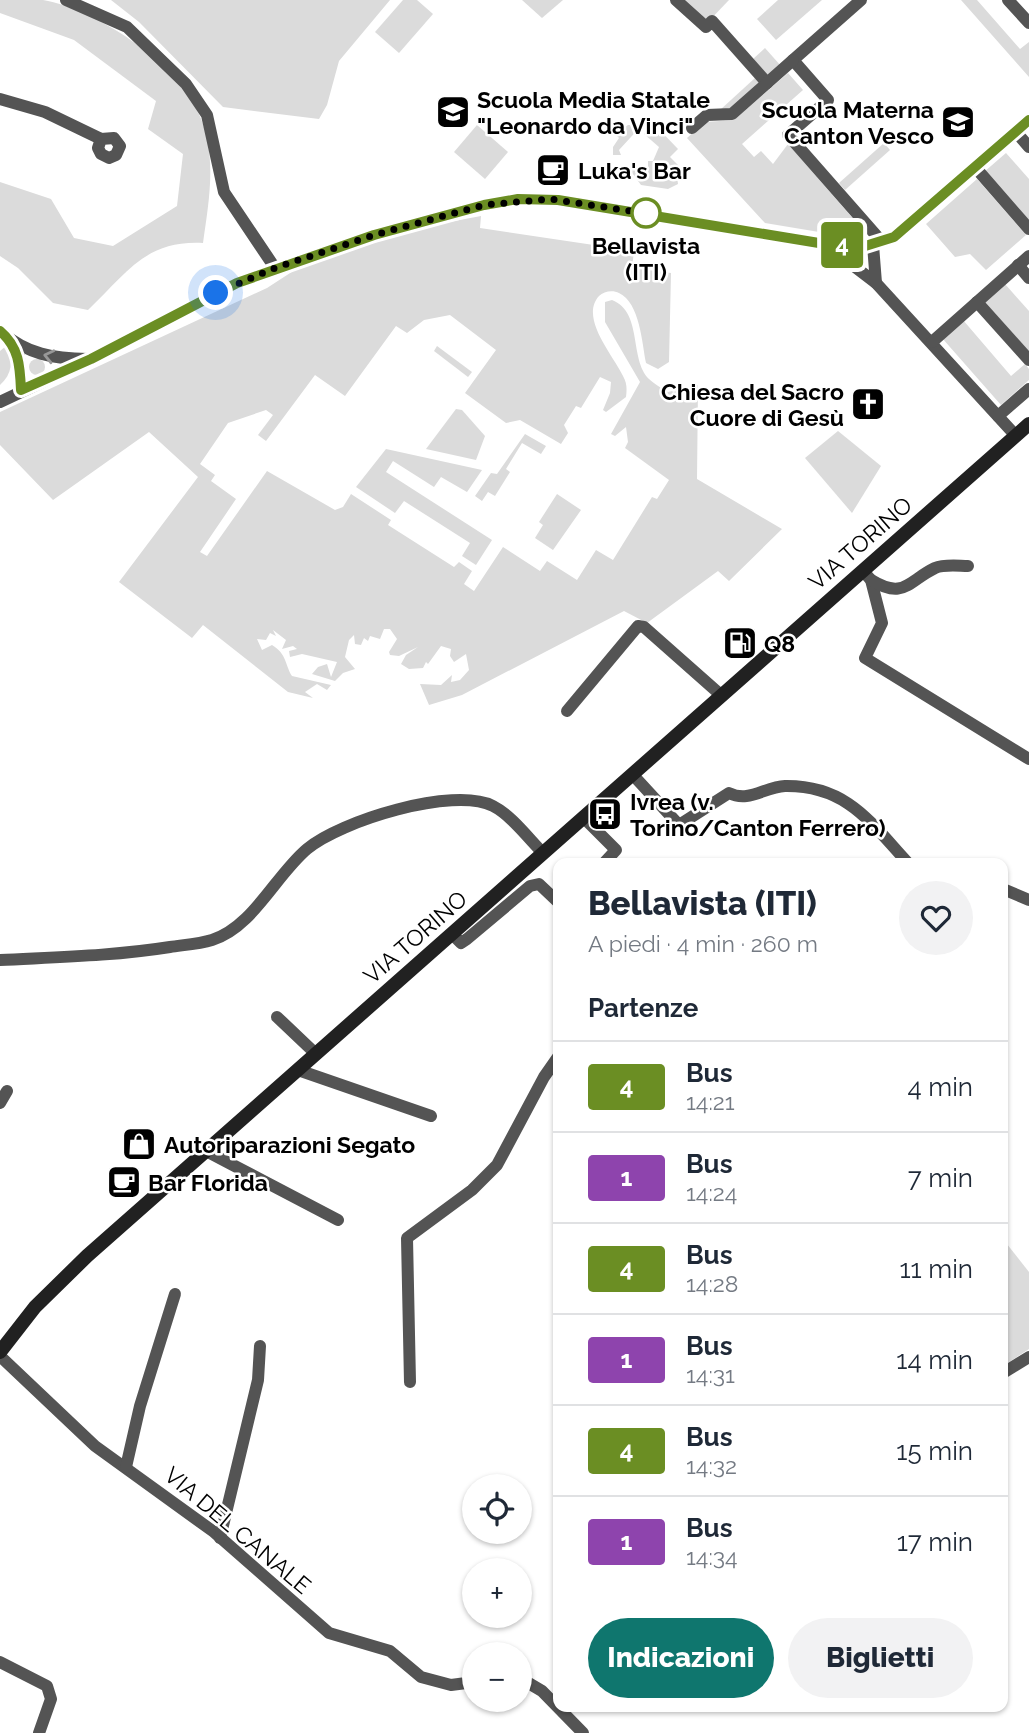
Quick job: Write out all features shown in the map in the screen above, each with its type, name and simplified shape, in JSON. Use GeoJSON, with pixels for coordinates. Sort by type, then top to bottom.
{"type":"FeatureCollection","features":[{"type":"Feature","properties":{"kind":"street"},"geometry":{"type":"LineString","coordinates":[[66,0],[127,27],[186,84],[207,114],[224,192],[275,268]]}},
{"type":"Feature","properties":{"kind":"street"},"geometry":{"type":"LineString","coordinates":[[677,0],[706,27],[712,21],[767,83]]}},
{"type":"Feature","properties":{"kind":"street"},"geometry":{"type":"LineString","coordinates":[[692,128],[707,116],[732,114],[861,0]]}},
{"type":"Feature","properties":{"kind":"street"},"geometry":{"type":"LineString","coordinates":[[1009,0],[1029,23]]}},
{"type":"Feature","properties":{"kind":"street"},"geometry":{"type":"LineString","coordinates":[[793,60],[828,100],[788,135],[878,243],[876,283]]}},
{"type":"Feature","properties":{"kind":"street"},"geometry":{"type":"LineString","coordinates":[[0,99],[45,112],[101,139]]}},
{"type":"Feature","properties":{"kind":"street"},"geometry":{"type":"LineString","coordinates":[[0,402],[91,359],[237,283],[275,268],[442,214],[518,199],[592,204],[825,244],[878,243],[905,229],[1029,120]]}},
{"type":"Feature","properties":{"kind":"street"},"geometry":{"type":"LineString","coordinates":[[1016,132],[1029,147]]}},
{"type":"Feature","properties":{"kind":"street"},"geometry":{"type":"LineString","coordinates":[[975,167],[1029,229]]}},
{"type":"Feature","properties":{"kind":"street"},"geometry":{"type":"LineString","coordinates":[[825,244],[876,283],[1016,436]]}},
{"type":"Feature","properties":{"kind":"street"},"geometry":{"type":"LineString","coordinates":[[932,342],[1029,256]]}},
{"type":"Feature","properties":{"kind":"street"},"geometry":{"type":"LineString","coordinates":[[1018,265],[1029,278]]}},
{"type":"Feature","properties":{"kind":"street"},"geometry":{"type":"LineString","coordinates":[[977,302],[1029,360]]}},
{"type":"Feature","properties":{"kind":"street"},"geometry":{"type":"LineString","coordinates":[[5,335],[51,359],[91,359]]}},
{"type":"Feature","properties":{"kind":"street"},"geometry":{"type":"LineString","coordinates":[[5,335],[19,357],[21,390]]}},
{"type":"Feature","properties":{"kind":"street"},"geometry":{"type":"LineString","coordinates":[[998,416],[1029,389]]}},
{"type":"Feature","properties":{"kind":"street","name":"VIA TORINO"},"geometry":{"type":"LineString","coordinates":[[0,1354],[17,1328],[52,1288],[722,696],[867,575],[1029,424]]}},
{"type":"Feature","properties":{"kind":"street"},"geometry":{"type":"LineString","coordinates":[[867,575],[885,588],[900,589],[916,583],[937,567],[968,566]]}},
{"type":"Feature","properties":{"kind":"street"},"geometry":{"type":"LineString","coordinates":[[867,575],[882,623],[865,658],[1029,759]]}},
{"type":"Feature","properties":{"kind":"street"},"geometry":{"type":"LineString","coordinates":[[567,711],[636,627],[642,625],[722,696]]}},
{"type":"Feature","properties":{"kind":"street"},"geometry":{"type":"LineString","coordinates":[[633,775],[679,825],[729,793],[740,799],[784,786],[850,802],[903,858]]}},
{"type":"Feature","properties":{"kind":"street"},"geometry":{"type":"LineString","coordinates":[[0,960],[110,955],[211,940],[231,930],[247,915],[309,847],[366,820],[412,803],[470,800],[494,806],[543,853]]}},
{"type":"Feature","properties":{"kind":"street"},"geometry":{"type":"LineString","coordinates":[[584,818],[617,850],[609,858]]}},
{"type":"Feature","properties":{"kind":"street"},"geometry":{"type":"LineString","coordinates":[[452,934],[461,943],[530,886],[539,884],[553,897]]}},
{"type":"Feature","properties":{"kind":"street"},"geometry":{"type":"LineString","coordinates":[[1008,891],[1029,900]]}},
{"type":"Feature","properties":{"kind":"street"},"geometry":{"type":"LineString","coordinates":[[277,1017],[316,1054]]}},
{"type":"Feature","properties":{"kind":"street"},"geometry":{"type":"LineString","coordinates":[[410,1382],[407,1238],[472,1190],[497,1164],[553,1064]]}},
{"type":"Feature","properties":{"kind":"street"},"geometry":{"type":"LineString","coordinates":[[298,1070],[431,1116]]}},
{"type":"Feature","properties":{"kind":"street"},"geometry":{"type":"LineString","coordinates":[[0,1103],[7,1091]]}},
{"type":"Feature","properties":{"kind":"street"},"geometry":{"type":"LineString","coordinates":[[206,1151],[338,1220]]}},
{"type":"Feature","properties":{"kind":"street"},"geometry":{"type":"LineString","coordinates":[[126,1467],[140,1406],[175,1294]]}},
{"type":"Feature","properties":{"kind":"street"},"geometry":{"type":"LineString","coordinates":[[220,1538],[258,1380],[260,1346]]}},
{"type":"Feature","properties":{"kind":"street","name":"VIA DEL CANALE"},"geometry":{"type":"LineString","coordinates":[[0,1354],[95,1446],[220,1538],[329,1633],[390,1651],[421,1677],[451,1685],[462,1684]]}},
{"type":"Feature","properties":{"kind":"street"},"geometry":{"type":"LineString","coordinates":[[1008,1370],[1029,1357]]}},
{"type":"Feature","properties":{"kind":"street"},"geometry":{"type":"LineString","coordinates":[[0,1662],[47,1686],[51,1699],[39,1733]]}},
{"type":"Feature","properties":{"kind":"street"},"geometry":{"type":"LineString","coordinates":[[532,1685],[553,1702]]}},
{"type":"Feature","properties":{"kind":"street"},"geometry":{"type":"LineString","coordinates":[[562,1712],[583,1733]]}},
{"type":"Feature","properties":{"kind":"shaded area"},"geometry":{"type":"Polygon","coordinates":[[[0,0],[43,0],[87,15],[109,26],[153,57],[171,74],[187,93],[204,128],[210,177],[203,243],[166,247],[151,253],[126,272],[88,310],[53,303],[18,268],[0,256],[0,182],[51,199],[74,238],[113,246],[177,206],[183,154],[148,129],[156,101],[74,40],[0,13],[0,0]]]}},
{"type":"Feature","properties":{"kind":"shaded area"},"geometry":{"type":"Polygon","coordinates":[[[111,0],[390,0],[339,61],[327,105],[319,119],[223,107],[139,22],[111,0]]]}},
{"type":"Feature","properties":{"kind":"shaded area"},"geometry":{"type":"Polygon","coordinates":[[[403,0],[417,0],[433,14],[399,53],[375,32],[403,0]]]}},
{"type":"Feature","properties":{"kind":"shaded area"},"geometry":{"type":"Polygon","coordinates":[[[522,0],[563,0],[542,18],[522,0]]]}},
{"type":"Feature","properties":{"kind":"shaded area"},"geometry":{"type":"Polygon","coordinates":[[[680,0],[729,0],[706,24],[680,0]]]}},
{"type":"Feature","properties":{"kind":"shaded area"},"geometry":{"type":"Polygon","coordinates":[[[778,0],[822,0],[776,40],[757,19],[778,0]]]}},
{"type":"Feature","properties":{"kind":"shaded area"},"geometry":{"type":"Polygon","coordinates":[[[961,0],[977,0],[1020,49],[1029,42],[1029,77],[961,0]]]}},
{"type":"Feature","properties":{"kind":"shaded area"},"geometry":{"type":"Polygon","coordinates":[[[765,48],[781,66],[769,77],[753,59],[765,48]]]}},
{"type":"Feature","properties":{"kind":"shaded area"},"geometry":{"type":"Polygon","coordinates":[[[788,73],[803,90],[742,144],[754,157],[761,151],[773,164],[788,144],[863,230],[855,238],[765,223],[687,138],[705,122],[734,120],[788,73]]]}},
{"type":"Feature","properties":{"kind":"shaded area"},"geometry":{"type":"Polygon","coordinates":[[[755,78],[760,83],[730,109],[720,110],[755,78]]]}},
{"type":"Feature","properties":{"kind":"shaded area"},"geometry":{"type":"Polygon","coordinates":[[[653,123],[678,149],[670,157],[680,167],[676,170],[678,184],[668,189],[641,185],[630,170],[633,168],[642,177],[648,171],[648,161],[653,161],[659,147],[644,134],[653,123]]]}},
{"type":"Feature","properties":{"kind":"shaded area"},"geometry":{"type":"Polygon","coordinates":[[[477,125],[508,152],[485,179],[454,152],[477,125]]]}},
{"type":"Feature","properties":{"kind":"shaded area"},"geometry":{"type":"Polygon","coordinates":[[[628,125],[642,125],[619,150],[621,155],[613,155],[613,147],[619,138],[615,134],[628,125]]]}},
{"type":"Feature","properties":{"kind":"shaded area"},"geometry":{"type":"Polygon","coordinates":[[[884,143],[890,150],[845,190],[839,183],[884,143]]]}},
{"type":"Feature","properties":{"kind":"shaded area"},"geometry":{"type":"Polygon","coordinates":[[[1006,153],[1029,179],[1029,222],[984,172],[1006,153]]]}},
{"type":"Feature","properties":{"kind":"shaded area"},"geometry":{"type":"Polygon","coordinates":[[[977,179],[1026,235],[986,270],[970,254],[955,257],[926,224],[977,179]]]}},
{"type":"Feature","properties":{"kind":"shaded area"},"geometry":{"type":"Polygon","coordinates":[[[481,216],[480,228],[634,251],[632,268],[671,273],[669,362],[658,369],[646,363],[639,324],[632,305],[617,292],[601,294],[594,305],[595,326],[624,379],[626,397],[606,412],[603,410],[611,382],[600,377],[581,408],[576,406],[564,425],[568,433],[561,444],[520,420],[506,423],[465,393],[496,350],[450,315],[424,320],[407,333],[396,326],[345,396],[315,375],[266,441],[258,435],[273,415],[266,410],[228,423],[200,464],[215,475],[211,481],[236,499],[200,552],[207,556],[267,471],[335,510],[343,507],[351,494],[391,520],[388,525],[454,567],[459,562],[472,571],[464,584],[474,591],[503,547],[540,571],[547,561],[577,580],[596,550],[613,560],[652,497],[657,499],[669,480],[625,448],[628,442],[626,427],[615,436],[611,434],[640,382],[605,322],[605,302],[612,300],[622,306],[628,315],[639,360],[649,379],[668,392],[698,385],[697,479],[782,529],[729,581],[718,571],[647,623],[624,611],[462,695],[429,705],[420,684],[441,685],[452,675],[451,682],[460,680],[469,670],[466,654],[454,662],[450,656],[451,649],[441,646],[423,668],[409,669],[401,664],[406,655],[418,647],[399,656],[390,655],[389,652],[397,639],[390,629],[384,629],[380,639],[370,636],[368,641],[364,638],[361,645],[355,644],[354,635],[349,640],[345,657],[355,669],[343,673],[335,681],[312,674],[318,667],[327,664],[331,677],[337,662],[302,654],[290,657],[289,651],[297,649],[293,646],[282,649],[286,640],[273,630],[276,636],[270,633],[266,640],[257,639],[262,650],[272,645],[280,652],[292,676],[331,685],[327,690],[317,684],[305,692],[313,698],[288,692],[203,625],[192,638],[119,582],[198,477],[149,432],[53,500],[0,445],[0,412],[267,288],[304,264],[433,225],[481,216]]]}},
{"type":"Feature","properties":{"kind":"shaded area"},"geometry":{"type":"Polygon","coordinates":[[[1005,284],[1029,311],[1029,352],[984,301],[1005,284]]]}},
{"type":"Feature","properties":{"kind":"shaded area"},"geometry":{"type":"Polygon","coordinates":[[[963,320],[1011,376],[1025,364],[1029,369],[1029,380],[1001,405],[942,338],[963,320]]]}},
{"type":"Feature","properties":{"kind":"shaded area"},"geometry":{"type":"Polygon","coordinates":[[[6,346],[10,367],[0,385],[0,351],[6,346]]]}},
{"type":"Feature","properties":{"kind":"shaded area"},"geometry":{"type":"Polygon","coordinates":[[[437,346],[472,372],[468,377],[434,351],[437,346]]]}},
{"type":"Feature","properties":{"kind":"shaded area"},"geometry":{"type":"Polygon","coordinates":[[[37,359],[43,361],[43,373],[37,375],[31,373],[29,367],[31,361],[37,359]]]}},
{"type":"Feature","properties":{"kind":"shaded area"},"geometry":{"type":"Polygon","coordinates":[[[456,409],[462,410],[485,436],[476,460],[426,449],[456,409]]]}},
{"type":"Feature","properties":{"kind":"shaded area"},"geometry":{"type":"Polygon","coordinates":[[[838,431],[881,466],[852,513],[805,458],[838,431]]]}},
{"type":"Feature","properties":{"kind":"shaded area"},"geometry":{"type":"Polygon","coordinates":[[[525,434],[546,446],[541,454],[522,443],[506,469],[510,472],[495,496],[488,492],[482,501],[475,496],[491,473],[497,474],[525,434]]]}},
{"type":"Feature","properties":{"kind":"shaded area"},"geometry":{"type":"Polygon","coordinates":[[[386,449],[482,470],[467,492],[441,477],[434,487],[393,461],[386,472],[492,540],[476,565],[462,556],[470,543],[404,501],[395,513],[356,487],[386,449]]]}},
{"type":"Feature","properties":{"kind":"shaded area"},"geometry":{"type":"Polygon","coordinates":[[[557,494],[581,510],[553,550],[535,538],[543,525],[539,522],[557,494]]]}},
{"type":"Feature","properties":{"kind":"shaded area"},"geometry":{"type":"Polygon","coordinates":[[[1008,1245],[1029,1272],[1029,1349],[1008,1363],[1008,1245]]]}},
{"type":"Feature","properties":{"kind":"bus line","name":"4"},"geometry":{"type":"LineString","coordinates":[[0,331],[10,339],[19,357],[21,390],[54,378],[237,283],[275,268],[442,214],[518,199],[550,199],[592,204],[825,244],[862,247],[877,244],[905,229],[1029,120]]}},
{"type":"Feature","properties":{"kind":"place","name":"Scuola Media Statale \"Leonardo da Vinci\""},"geometry":{"type":"Point","coordinates":[453,112]}},
{"type":"Feature","properties":{"kind":"place","name":"Scuola Materna Canton Vesco"},"geometry":{"type":"Point","coordinates":[958,122]}},
{"type":"Feature","properties":{"kind":"place","name":"Luka's Bar"},"geometry":{"type":"Point","coordinates":[553,170]}},
{"type":"Feature","properties":{"kind":"place","name":"Bellavista (ITI)"},"geometry":{"type":"Point","coordinates":[646,213]}},
{"type":"Feature","properties":{"kind":"place","name":"Chiesa del Sacro Cuore di Gesù"},"geometry":{"type":"Point","coordinates":[868,404]}},
{"type":"Feature","properties":{"kind":"place","name":"Q8"},"geometry":{"type":"Point","coordinates":[740,643]}},
{"type":"Feature","properties":{"kind":"place","name":"Ivrea (v. Torino/Canton Ferrero)"},"geometry":{"type":"Point","coordinates":[605,814]}},
{"type":"Feature","properties":{"kind":"place","name":"Autoriparazioni Segato"},"geometry":{"type":"Point","coordinates":[139,1144]}},
{"type":"Feature","properties":{"kind":"place","name":"Bar Florida"},"geometry":{"type":"Point","coordinates":[124,1182]}},
{"type":"Feature","properties":{"kind":"route"},"geometry":{"type":"LineString","coordinates":[[216,293],[275,268],[374,235],[442,214],[484,205],[518,199],[550,199],[650,214],[646,213]]}}]}
